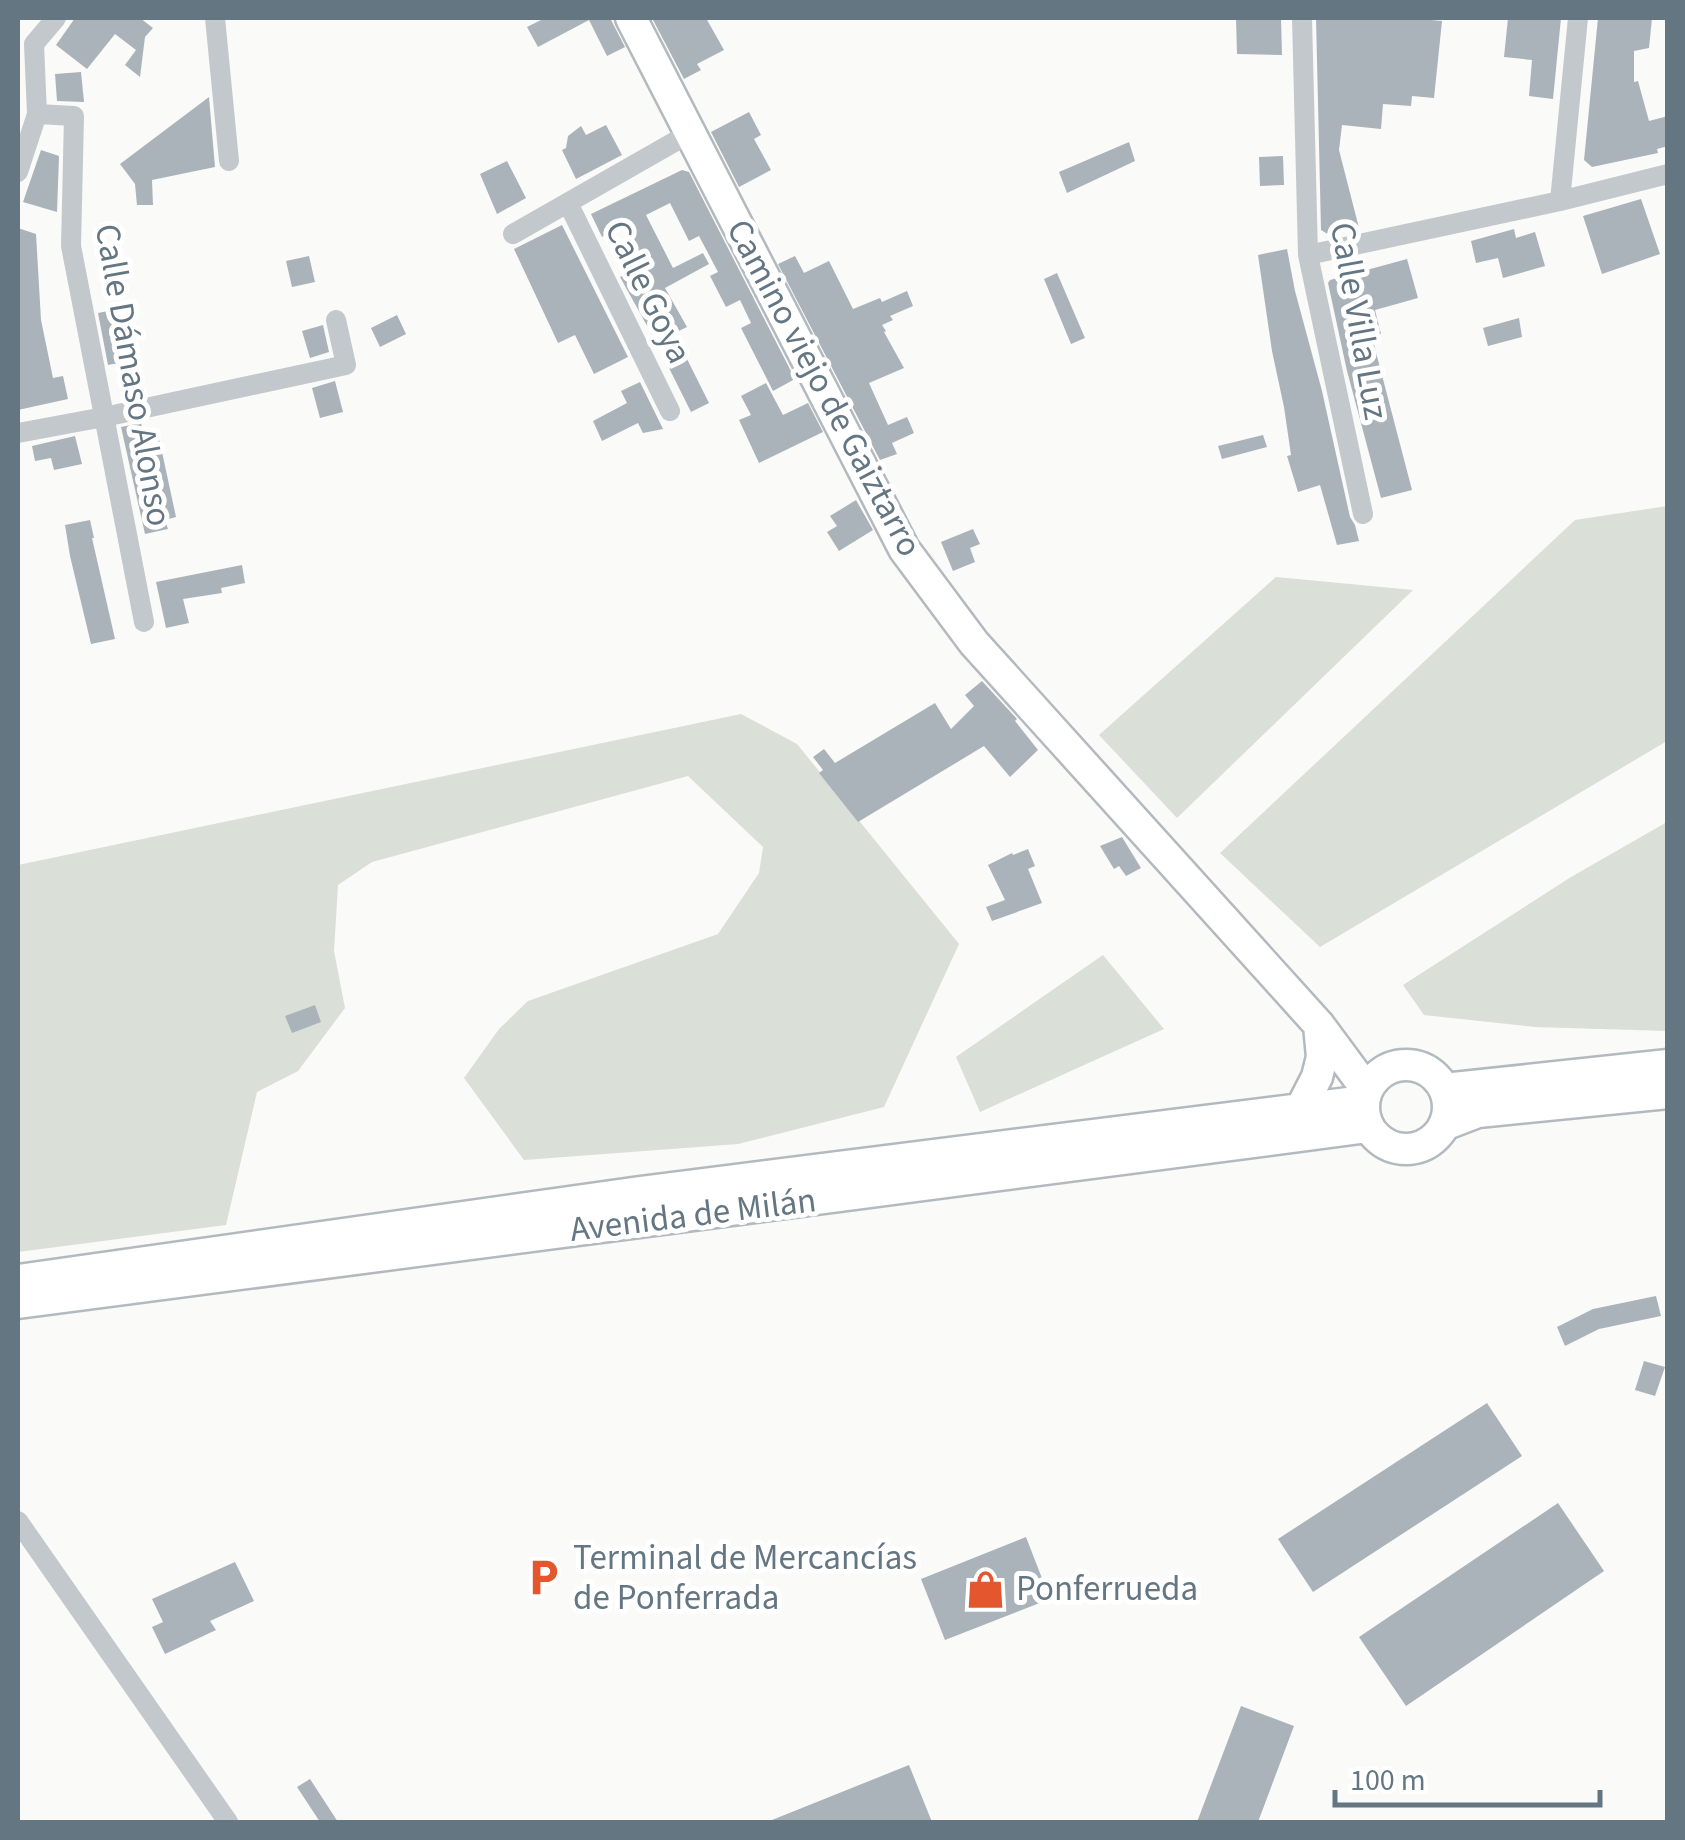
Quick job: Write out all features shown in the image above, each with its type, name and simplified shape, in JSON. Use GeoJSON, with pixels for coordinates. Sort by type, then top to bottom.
{"type":"FeatureCollection","features":[{"type":"Feature","properties":{"kind":"street"},"geometry":{"type":"LineString","coordinates":[[18,172],[37,114],[34,44],[56,18]]}},
{"type":"Feature","properties":{"kind":"street"},"geometry":{"type":"LineString","coordinates":[[215,18],[229,161]]}},
{"type":"Feature","properties":{"kind":"street","name":"Camino viejo de Gaiztarro"},"geometry":{"type":"LineString","coordinates":[[631,18],[904,549],[974,644],[1328,1035],[1371,1097]]}},
{"type":"Feature","properties":{"kind":"street","name":"Calle Villa Luz"},"geometry":{"type":"LineString","coordinates":[[1302,18],[1308,255],[1364,514]]}},
{"type":"Feature","properties":{"kind":"street"},"geometry":{"type":"LineString","coordinates":[[1560,201],[1578,18]]}},
{"type":"Feature","properties":{"kind":"street","name":"Calle Dámaso Alonso"},"geometry":{"type":"LineString","coordinates":[[37,114],[74,116],[71,246],[144,622]]}},
{"type":"Feature","properties":{"kind":"street"},"geometry":{"type":"LineString","coordinates":[[513,234],[690,133]]}},
{"type":"Feature","properties":{"kind":"street"},"geometry":{"type":"LineString","coordinates":[[1308,255],[1668,174]]}},
{"type":"Feature","properties":{"kind":"street","name":"Calle Goya"},"geometry":{"type":"LineString","coordinates":[[568,203],[670,411]]}},
{"type":"Feature","properties":{"kind":"street"},"geometry":{"type":"LineString","coordinates":[[18,433],[346,365],[336,320]]}},
{"type":"Feature","properties":{"kind":"street"},"geometry":{"type":"LineString","coordinates":[[1300,1110],[1317,1077],[1328,1035]]}},
{"type":"Feature","properties":{"kind":"street"},"geometry":{"type":"LineString","coordinates":[[1395,1066],[1426,1070],[1444,1089],[1448,1110],[1444,1125],[1424,1146],[1402,1149],[1377,1138],[1371,1097],[1395,1066]]}},
{"type":"Feature","properties":{"kind":"street"},"geometry":{"type":"LineString","coordinates":[[1444,1089],[1668,1066]]}},
{"type":"Feature","properties":{"kind":"street"},"geometry":{"type":"LineString","coordinates":[[1444,1125],[1478,1112],[1668,1093]]}},
{"type":"Feature","properties":{"kind":"street","name":"Avenida de Milán"},"geometry":{"type":"LineString","coordinates":[[18,1280],[640,1192],[1300,1110],[1371,1097]]}},
{"type":"Feature","properties":{"kind":"street","name":"Avenida de Milán"},"geometry":{"type":"LineString","coordinates":[[18,1303],[1371,1097]]}},
{"type":"Feature","properties":{"kind":"street"},"geometry":{"type":"LineString","coordinates":[[18,1521],[228,1822]]}},
{"type":"Feature","properties":{"kind":"shaded area"},"geometry":{"type":"Polygon","coordinates":[[[1667,506],[1667,741],[1320,947],[1220,853],[1575,520],[1667,506]]]}},
{"type":"Feature","properties":{"kind":"shaded area"},"geometry":{"type":"Polygon","coordinates":[[[1276,577],[1413,590],[1177,818],[1099,735],[1276,577]]]}},
{"type":"Feature","properties":{"kind":"shaded area"},"geometry":{"type":"Polygon","coordinates":[[[741,714],[797,744],[959,944],[884,1107],[738,1144],[524,1160],[464,1078],[499,1029],[528,1001],[718,934],[759,873],[763,847],[688,776],[372,862],[338,885],[334,951],[345,1008],[298,1071],[257,1092],[226,1225],[18,1252],[18,865],[741,714]]]}},
{"type":"Feature","properties":{"kind":"shaded area"},"geometry":{"type":"Polygon","coordinates":[[[1667,822],[1667,1031],[1535,1027],[1424,1015],[1403,985],[1571,877],[1667,822]]]}},
{"type":"Feature","properties":{"kind":"shaded area"},"geometry":{"type":"Polygon","coordinates":[[[1103,955],[1164,1029],[980,1112],[956,1057],[1103,955]]]}},
{"type":"Feature","properties":{"kind":"building"},"geometry":{"type":"Polygon","coordinates":[[[75,18],[140,18],[153,28],[145,37],[140,77],[125,65],[136,50],[115,34],[87,69],[56,45],[75,18]]]}},
{"type":"Feature","properties":{"kind":"building"},"geometry":{"type":"Polygon","coordinates":[[[545,18],[610,18],[625,47],[607,56],[589,20],[538,47],[527,27],[545,18]]]}},
{"type":"Feature","properties":{"kind":"building"},"geometry":{"type":"Polygon","coordinates":[[[652,18],[706,18],[724,50],[697,64],[701,70],[684,79],[652,18]]]}},
{"type":"Feature","properties":{"kind":"building"},"geometry":{"type":"Polygon","coordinates":[[[1236,18],[1281,18],[1282,55],[1237,54],[1236,18]]]}},
{"type":"Feature","properties":{"kind":"building"},"geometry":{"type":"Polygon","coordinates":[[[1316,18],[1442,21],[1434,98],[1412,96],[1411,106],[1383,104],[1381,129],[1342,125],[1339,150],[1359,228],[1331,236],[1321,230],[1316,18]]]}},
{"type":"Feature","properties":{"kind":"building"},"geometry":{"type":"Polygon","coordinates":[[[1508,18],[1561,18],[1553,99],[1529,96],[1532,60],[1504,57],[1508,18]]]}},
{"type":"Feature","properties":{"kind":"building"},"geometry":{"type":"Polygon","coordinates":[[[1598,18],[1652,18],[1649,48],[1634,51],[1634,82],[1638,81],[1649,121],[1668,116],[1668,146],[1657,149],[1658,153],[1592,167],[1584,160],[1598,18]]]}},
{"type":"Feature","properties":{"kind":"building"},"geometry":{"type":"Polygon","coordinates":[[[81,72],[84,102],[57,101],[55,74],[81,72]]]}},
{"type":"Feature","properties":{"kind":"building"},"geometry":{"type":"Polygon","coordinates":[[[209,97],[215,167],[152,180],[153,205],[137,205],[135,184],[120,164],[209,97]]]}},
{"type":"Feature","properties":{"kind":"building"},"geometry":{"type":"Polygon","coordinates":[[[749,112],[761,135],[754,139],[771,170],[739,187],[711,132],[749,112]]]}},
{"type":"Feature","properties":{"kind":"building"},"geometry":{"type":"Polygon","coordinates":[[[606,125],[622,155],[576,179],[562,150],[568,136],[581,126],[586,135],[606,125]]]}},
{"type":"Feature","properties":{"kind":"building"},"geometry":{"type":"Polygon","coordinates":[[[1129,142],[1135,161],[1067,193],[1059,172],[1129,142]]]}},
{"type":"Feature","properties":{"kind":"building"},"geometry":{"type":"Polygon","coordinates":[[[41,150],[59,156],[57,212],[23,202],[41,150]]]}},
{"type":"Feature","properties":{"kind":"building"},"geometry":{"type":"Polygon","coordinates":[[[1283,156],[1284,185],[1260,186],[1259,157],[1283,156]]]}},
{"type":"Feature","properties":{"kind":"building"},"geometry":{"type":"Polygon","coordinates":[[[507,161],[526,198],[497,214],[480,174],[507,161]]]}},
{"type":"Feature","properties":{"kind":"building"},"geometry":{"type":"Polygon","coordinates":[[[682,170],[689,172],[795,379],[773,391],[741,328],[751,323],[740,300],[726,307],[710,276],[718,272],[699,236],[689,241],[670,203],[646,215],[673,268],[703,253],[709,264],[665,288],[687,327],[656,342],[620,277],[645,265],[624,225],[602,237],[591,214],[682,170]]]}},
{"type":"Feature","properties":{"kind":"building"},"geometry":{"type":"Polygon","coordinates":[[[1641,199],[1660,254],[1602,274],[1583,216],[1641,199]]]}},
{"type":"Feature","properties":{"kind":"building"},"geometry":{"type":"Polygon","coordinates":[[[562,225],[628,357],[594,374],[575,335],[558,343],[514,249],[562,225]]]}},
{"type":"Feature","properties":{"kind":"building"},"geometry":{"type":"Polygon","coordinates":[[[18,228],[36,234],[41,320],[53,378],[63,376],[68,399],[18,410],[18,228]]]}},
{"type":"Feature","properties":{"kind":"building"},"geometry":{"type":"Polygon","coordinates":[[[1514,229],[1516,238],[1535,232],[1545,266],[1503,278],[1498,258],[1476,263],[1471,241],[1514,229]]]}},
{"type":"Feature","properties":{"kind":"building"},"geometry":{"type":"Polygon","coordinates":[[[1287,249],[1359,541],[1337,545],[1320,485],[1298,492],[1287,456],[1291,455],[1258,255],[1287,249]]]}},
{"type":"Feature","properties":{"kind":"building"},"geometry":{"type":"Polygon","coordinates":[[[309,256],[315,282],[292,287],[286,261],[309,256]]]}},
{"type":"Feature","properties":{"kind":"building"},"geometry":{"type":"Polygon","coordinates":[[[795,256],[804,273],[829,261],[853,309],[907,291],[913,306],[890,316],[893,320],[882,325],[904,368],[869,383],[888,425],[907,417],[914,433],[892,443],[897,454],[880,460],[778,264],[795,256]]]}},
{"type":"Feature","properties":{"kind":"building"},"geometry":{"type":"Polygon","coordinates":[[[1407,259],[1418,298],[1375,310],[1381,334],[1372,337],[1412,490],[1381,498],[1328,283],[1407,259]]]}},
{"type":"Feature","properties":{"kind":"building"},"geometry":{"type":"Polygon","coordinates":[[[1057,273],[1085,338],[1071,344],[1044,279],[1057,273]]]}},
{"type":"Feature","properties":{"kind":"building"},"geometry":{"type":"Polygon","coordinates":[[[118,309],[134,360],[108,365],[98,313],[118,309]]]}},
{"type":"Feature","properties":{"kind":"building"},"geometry":{"type":"Polygon","coordinates":[[[397,315],[406,334],[380,347],[371,328],[397,315]]]}},
{"type":"Feature","properties":{"kind":"building"},"geometry":{"type":"Polygon","coordinates":[[[1519,318],[1522,337],[1488,346],[1483,328],[1519,318]]]}},
{"type":"Feature","properties":{"kind":"building"},"geometry":{"type":"Polygon","coordinates":[[[323,325],[329,352],[310,358],[302,331],[323,325]]]}},
{"type":"Feature","properties":{"kind":"building"},"geometry":{"type":"Polygon","coordinates":[[[686,357],[709,403],[691,412],[668,366],[686,357]]]}},
{"type":"Feature","properties":{"kind":"building"},"geometry":{"type":"Polygon","coordinates":[[[335,381],[343,412],[320,418],[312,388],[335,381]]]}},
{"type":"Feature","properties":{"kind":"building"},"geometry":{"type":"Polygon","coordinates":[[[640,382],[663,429],[643,433],[638,423],[602,441],[593,421],[627,403],[621,391],[640,382]]]}},
{"type":"Feature","properties":{"kind":"building"},"geometry":{"type":"Polygon","coordinates":[[[766,383],[783,415],[808,403],[823,432],[759,463],[739,420],[751,415],[741,396],[766,383]]]}},
{"type":"Feature","properties":{"kind":"building"},"geometry":{"type":"Polygon","coordinates":[[[141,423],[145,441],[159,438],[176,517],[165,520],[168,529],[145,534],[121,427],[141,423]]]}},
{"type":"Feature","properties":{"kind":"building"},"geometry":{"type":"Polygon","coordinates":[[[1263,435],[1267,447],[1222,459],[1218,446],[1263,435]]]}},
{"type":"Feature","properties":{"kind":"building"},"geometry":{"type":"Polygon","coordinates":[[[75,436],[82,464],[54,470],[51,458],[35,461],[32,446],[75,436]]]}},
{"type":"Feature","properties":{"kind":"building"},"geometry":{"type":"Polygon","coordinates":[[[856,500],[873,530],[839,551],[827,532],[837,526],[830,516],[856,500]]]}},
{"type":"Feature","properties":{"kind":"building"},"geometry":{"type":"Polygon","coordinates":[[[90,520],[115,639],[91,644],[65,525],[90,520]]]}},
{"type":"Feature","properties":{"kind":"building"},"geometry":{"type":"Polygon","coordinates":[[[973,529],[980,544],[970,548],[975,562],[953,571],[941,542],[973,529]]]}},
{"type":"Feature","properties":{"kind":"building"},"geometry":{"type":"Polygon","coordinates":[[[242,565],[245,583],[221,588],[222,593],[183,599],[189,623],[166,628],[156,582],[242,565]]]}},
{"type":"Feature","properties":{"kind":"building"},"geometry":{"type":"Polygon","coordinates":[[[982,681],[1017,719],[1038,750],[1010,777],[984,746],[858,822],[819,773],[823,770],[813,757],[824,749],[835,763],[935,703],[951,729],[974,706],[965,695],[982,681]]]}},
{"type":"Feature","properties":{"kind":"building"},"geometry":{"type":"Polygon","coordinates":[[[1122,837],[1141,868],[1126,876],[1119,866],[1114,869],[1100,846],[1122,837]]]}},
{"type":"Feature","properties":{"kind":"building"},"geometry":{"type":"Polygon","coordinates":[[[1028,849],[1035,866],[1028,869],[1042,903],[992,921],[986,907],[1005,900],[988,865],[1028,849]]]}},
{"type":"Feature","properties":{"kind":"building"},"geometry":{"type":"Polygon","coordinates":[[[315,1005],[321,1022],[292,1033],[285,1016],[315,1005]]]}},
{"type":"Feature","properties":{"kind":"building"},"geometry":{"type":"Polygon","coordinates":[[[1656,1296],[1661,1316],[1599,1329],[1565,1346],[1557,1327],[1593,1309],[1656,1296]]]}},
{"type":"Feature","properties":{"kind":"building"},"geometry":{"type":"Polygon","coordinates":[[[1644,1361],[1665,1367],[1655,1396],[1635,1390],[1644,1361]]]}},
{"type":"Feature","properties":{"kind":"building"},"geometry":{"type":"Polygon","coordinates":[[[1487,1403],[1522,1456],[1313,1592],[1278,1539],[1487,1403]]]}},
{"type":"Feature","properties":{"kind":"building"},"geometry":{"type":"Polygon","coordinates":[[[1558,1503],[1604,1571],[1406,1706],[1359,1637],[1558,1503]]]}},
{"type":"Feature","properties":{"kind":"building","name":"Ponferrueda"},"geometry":{"type":"Polygon","coordinates":[[[1026,1537],[1050,1599],[945,1640],[921,1579],[1026,1537]]]}},
{"type":"Feature","properties":{"kind":"building"},"geometry":{"type":"Polygon","coordinates":[[[235,1562],[254,1601],[210,1621],[216,1630],[165,1654],[152,1627],[163,1622],[152,1599],[235,1562]]]}},
{"type":"Feature","properties":{"kind":"building"},"geometry":{"type":"Polygon","coordinates":[[[1241,1706],[1294,1726],[1258,1822],[1197,1822],[1241,1706]]]}},
{"type":"Feature","properties":{"kind":"building"},"geometry":{"type":"Polygon","coordinates":[[[909,1765],[932,1822],[767,1822],[909,1765]]]}},
{"type":"Feature","properties":{"kind":"building"},"geometry":{"type":"Polygon","coordinates":[[[310,1779],[338,1822],[320,1822],[297,1787],[310,1779]]]}},
{"type":"Feature","properties":{"kind":"place","name":"Terminal de Mercancías de Ponferrada"},"geometry":{"type":"Point","coordinates":[543,1578]}},
{"type":"Feature","properties":{"kind":"place","name":"Ponferrueda"},"geometry":{"type":"Point","coordinates":[986,1589]}}]}
